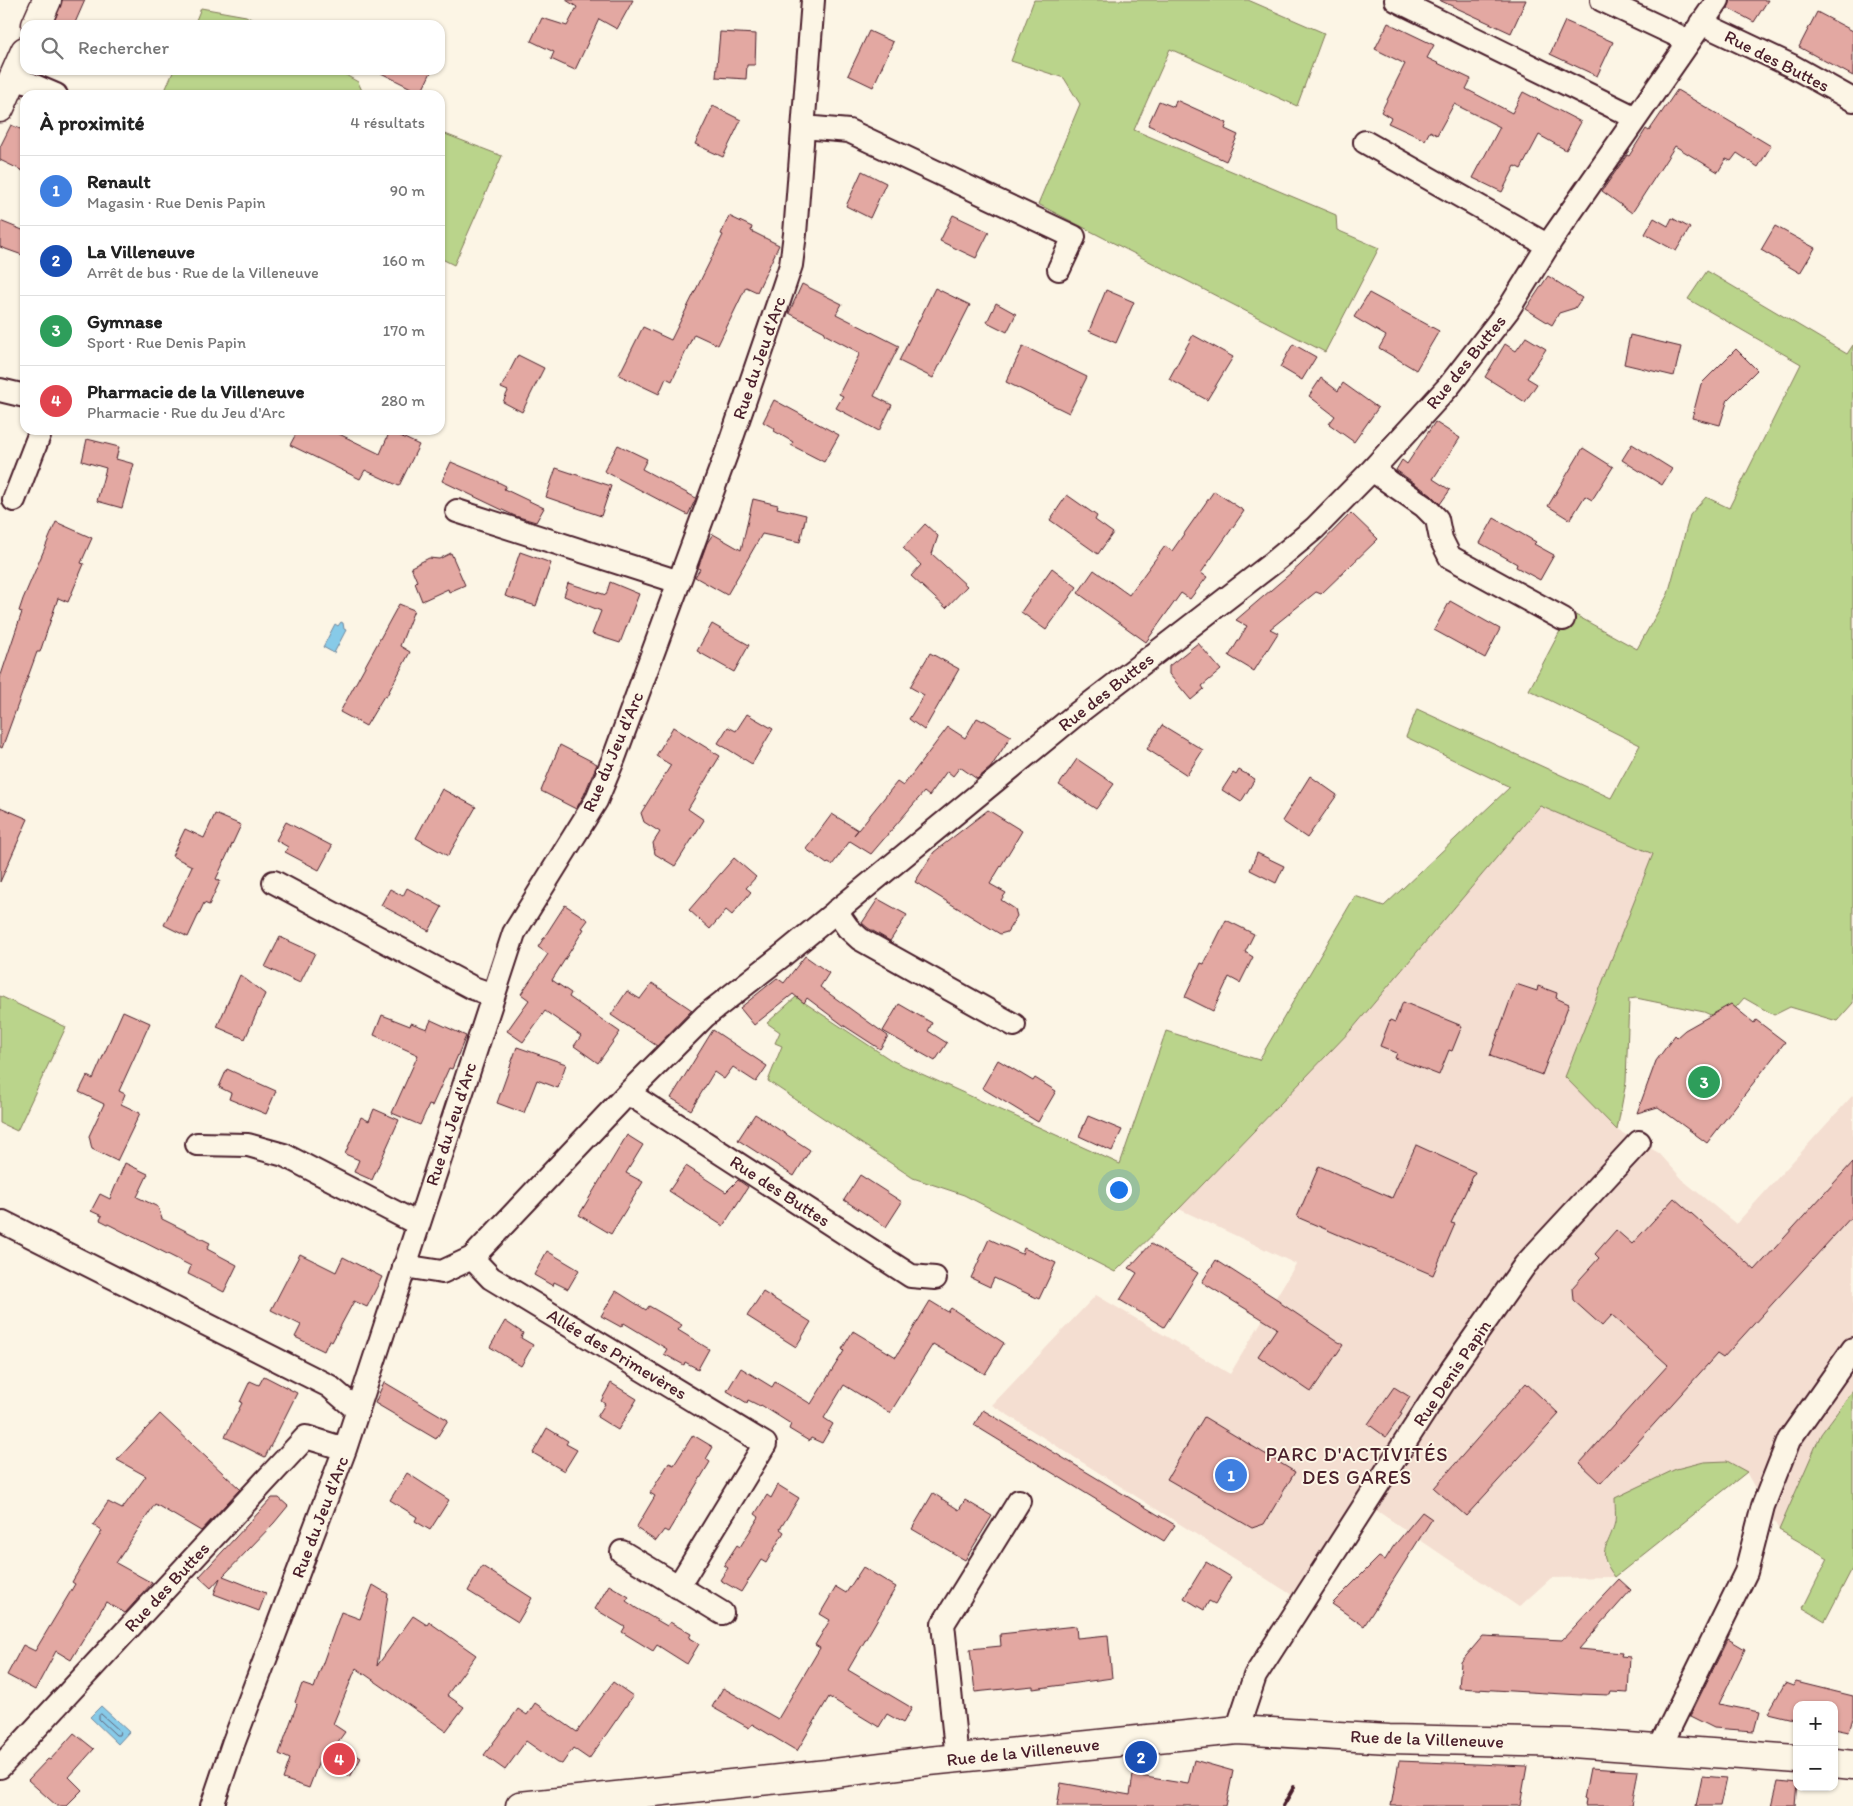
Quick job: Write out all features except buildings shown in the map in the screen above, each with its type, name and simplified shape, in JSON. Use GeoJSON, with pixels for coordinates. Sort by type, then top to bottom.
{"type":"FeatureCollection","features":[{"type":"Feature","properties":{"kind":"main road"},"geometry":{"type":"LineString","coordinates":[[38,20],[47,0]]}},
{"type":"Feature","properties":{"kind":"main road"},"geometry":{"type":"LineString","coordinates":[[0,108],[20,63]]}},
{"type":"Feature","properties":{"kind":"main road","name":"Rue de la Villeneuve"},"geometry":{"type":"LineString","coordinates":[[520,1806],[1237,1730],[1389,1739],[1572,1743],[1793,1759]]}},
{"type":"Feature","properties":{"kind":"main road"},"geometry":{"type":"LineString","coordinates":[[1838,1763],[1853,1765]]}},
{"type":"Feature","properties":{"kind":"street","name":"Rue du Jeu d'Arc"},"geometry":{"type":"LineString","coordinates":[[212,1806],[232,1744],[345,1449],[514,933],[596,801],[614,758],[728,449],[791,265],[813,0]]}},
{"type":"Feature","properties":{"kind":"street"},"geometry":{"type":"LineString","coordinates":[[1396,0],[1636,118]]}},
{"type":"Feature","properties":{"kind":"street"},"geometry":{"type":"LineString","coordinates":[[1602,0],[1695,32]]}},
{"type":"Feature","properties":{"kind":"street","name":"Rue des Buttes"},"geometry":{"type":"LineString","coordinates":[[404,1266],[442,1272],[472,1258],[628,1093],[705,1016],[1074,716],[1274,562],[1315,528],[1372,470],[1449,386],[1508,310],[1547,245],[1718,0]]}},
{"type":"Feature","properties":{"kind":"street","name":"Rue des Buttes"},"geometry":{"type":"LineString","coordinates":[[1695,32],[1792,66],[1853,100]]}},
{"type":"Feature","properties":{"kind":"street"},"geometry":{"type":"LineString","coordinates":[[14,77],[44,90]]}},
{"type":"Feature","properties":{"kind":"street"},"geometry":{"type":"LineString","coordinates":[[803,127],[849,131],[1074,237],[1059,269]]}},
{"type":"Feature","properties":{"kind":"street"},"geometry":{"type":"LineString","coordinates":[[1365,142],[1547,245]]}},
{"type":"Feature","properties":{"kind":"street"},"geometry":{"type":"LineString","coordinates":[[0,390],[20,395]]}},
{"type":"Feature","properties":{"kind":"street"},"geometry":{"type":"LineString","coordinates":[[14,500],[39,435]]}},
{"type":"Feature","properties":{"kind":"street"},"geometry":{"type":"LineString","coordinates":[[1372,470],[1424,506],[1437,519],[1441,539],[1450,557],[1564,619]]}},
{"type":"Feature","properties":{"kind":"street"},"geometry":{"type":"LineString","coordinates":[[457,511],[679,582]]}},
{"type":"Feature","properties":{"kind":"street"},"geometry":{"type":"LineString","coordinates":[[274,882],[473,988],[493,995]]}},
{"type":"Feature","properties":{"kind":"street"},"geometry":{"type":"LineString","coordinates":[[836,911],[848,928],[860,939],[1014,1025]]}},
{"type":"Feature","properties":{"kind":"street","name":"Rue des Buttes"},"geometry":{"type":"LineString","coordinates":[[628,1093],[911,1276],[935,1278]]}},
{"type":"Feature","properties":{"kind":"street","name":"Rue Denis Papin"},"geometry":{"type":"LineString","coordinates":[[1237,1730],[1255,1676],[1452,1369],[1525,1265],[1639,1142]]}},
{"type":"Feature","properties":{"kind":"street"},"geometry":{"type":"LineString","coordinates":[[197,1144],[248,1145],[284,1155],[418,1224]]}},
{"type":"Feature","properties":{"kind":"street"},"geometry":{"type":"LineString","coordinates":[[3,1222],[329,1386],[358,1410]]}},
{"type":"Feature","properties":{"kind":"street","name":"Allée des Primevères"},"geometry":{"type":"LineString","coordinates":[[472,1258],[491,1278],[766,1444],[678,1586]]}},
{"type":"Feature","properties":{"kind":"street"},"geometry":{"type":"LineString","coordinates":[[1659,1749],[1746,1572],[1763,1506],[1789,1440],[1853,1349]]}},
{"type":"Feature","properties":{"kind":"street","name":"Rue des Buttes"},"geometry":{"type":"LineString","coordinates":[[0,1767],[306,1437],[345,1449]]}},
{"type":"Feature","properties":{"kind":"street"},"geometry":{"type":"LineString","coordinates":[[957,1759],[943,1624],[1019,1501]]}},
{"type":"Feature","properties":{"kind":"street"},"geometry":{"type":"LineString","coordinates":[[622,1552],[722,1613]]}},
{"type":"Feature","properties":{"kind":"shaded area"},"geometry":{"type":"Polygon","coordinates":[[[1540,806],[1654,854],[1566,1077],[1617,1130],[1659,1153],[1685,1182],[1736,1224],[1853,1095],[1853,1391],[1821,1434],[1779,1530],[1746,1472],[1615,1498],[1615,1521],[1605,1549],[1604,1562],[1615,1577],[1551,1578],[1519,1607],[1373,1508],[1314,1609],[992,1405],[1096,1295],[1230,1374],[1296,1264],[1179,1209],[1353,1028],[1540,806]]]}},
{"type":"Feature","properties":{"kind":"green space"},"geometry":{"type":"Polygon","coordinates":[[[1034,0],[1248,0],[1324,33],[1297,106],[1170,49],[1134,130],[1336,215],[1337,230],[1379,248],[1325,352],[1038,204],[1080,104],[1064,78],[1011,61],[1034,0]]]}},
{"type":"Feature","properties":{"kind":"green space"},"geometry":{"type":"Polygon","coordinates":[[[201,8],[246,16],[253,20],[196,20],[201,8]]]}},
{"type":"Feature","properties":{"kind":"green space"},"geometry":{"type":"Polygon","coordinates":[[[172,75],[346,75],[358,82],[362,90],[165,90],[172,75]]]}},
{"type":"Feature","properties":{"kind":"green space"},"geometry":{"type":"Polygon","coordinates":[[[445,134],[502,156],[454,265],[445,260],[445,134]]]}},
{"type":"Feature","properties":{"kind":"green space"},"geometry":{"type":"Polygon","coordinates":[[[1707,271],[1847,354],[1853,345],[1853,1003],[1837,1021],[1790,1007],[1774,1015],[1744,998],[1724,1021],[1704,1012],[1636,998],[1629,999],[1626,1082],[1617,1130],[1565,1077],[1653,854],[1540,806],[1353,1028],[1179,1209],[1115,1272],[964,1195],[913,1178],[768,1081],[782,1046],[775,1043],[780,1032],[767,1023],[796,997],[891,1060],[1120,1164],[1166,1031],[1259,1060],[1355,896],[1384,906],[1510,787],[1406,737],[1417,709],[1611,798],[1640,745],[1529,690],[1570,612],[1637,649],[1668,594],[1690,515],[1706,497],[1729,508],[1801,364],[1688,299],[1707,271]]]}},
{"type":"Feature","properties":{"kind":"green space"},"geometry":{"type":"Polygon","coordinates":[[[0,996],[66,1027],[17,1131],[0,1123],[0,996]]]}},
{"type":"Feature","properties":{"kind":"green space"},"geometry":{"type":"Polygon","coordinates":[[[1853,1391],[1853,1567],[1825,1621],[1803,1608],[1828,1558],[1779,1530],[1821,1434],[1853,1391]]]}},
{"type":"Feature","properties":{"kind":"green space"},"geometry":{"type":"Polygon","coordinates":[[[1727,1461],[1747,1472],[1615,1577],[1604,1555],[1615,1522],[1615,1498],[1676,1469],[1704,1462],[1727,1461]]]}},
{"type":"Feature","properties":{"kind":"water"},"geometry":{"type":"Polygon","coordinates":[[[341,622],[346,630],[334,653],[323,647],[335,624],[338,626],[341,622]]]}},
{"type":"Feature","properties":{"kind":"water"},"geometry":{"type":"Polygon","coordinates":[[[101,1706],[129,1732],[118,1744],[90,1717],[101,1706]]]}},
{"type":"Feature","properties":{"kind":"railway"},"geometry":{"type":"LineString","coordinates":[[1283,1806],[1294,1787]]}},
{"type":"Feature","properties":{"kind":"place","name":"Gymnase"},"geometry":{"type":"Point","coordinates":[1704,1082]}},
{"type":"Feature","properties":{"kind":"place","name":"Renault"},"geometry":{"type":"Point","coordinates":[1231,1475]}},
{"type":"Feature","properties":{"kind":"place","name":"La Villeneuve"},"geometry":{"type":"Point","coordinates":[1141,1757]}},
{"type":"Feature","properties":{"kind":"place","name":"Pharmacie de la Villeneuve"},"geometry":{"type":"Point","coordinates":[339,1759]}},
{"type":"Feature","properties":{"kind":"district","name":"PARC D'ACTIVITÉS DES GARES"},"geometry":{"type":"Point","coordinates":[1357,1466]}}]}
